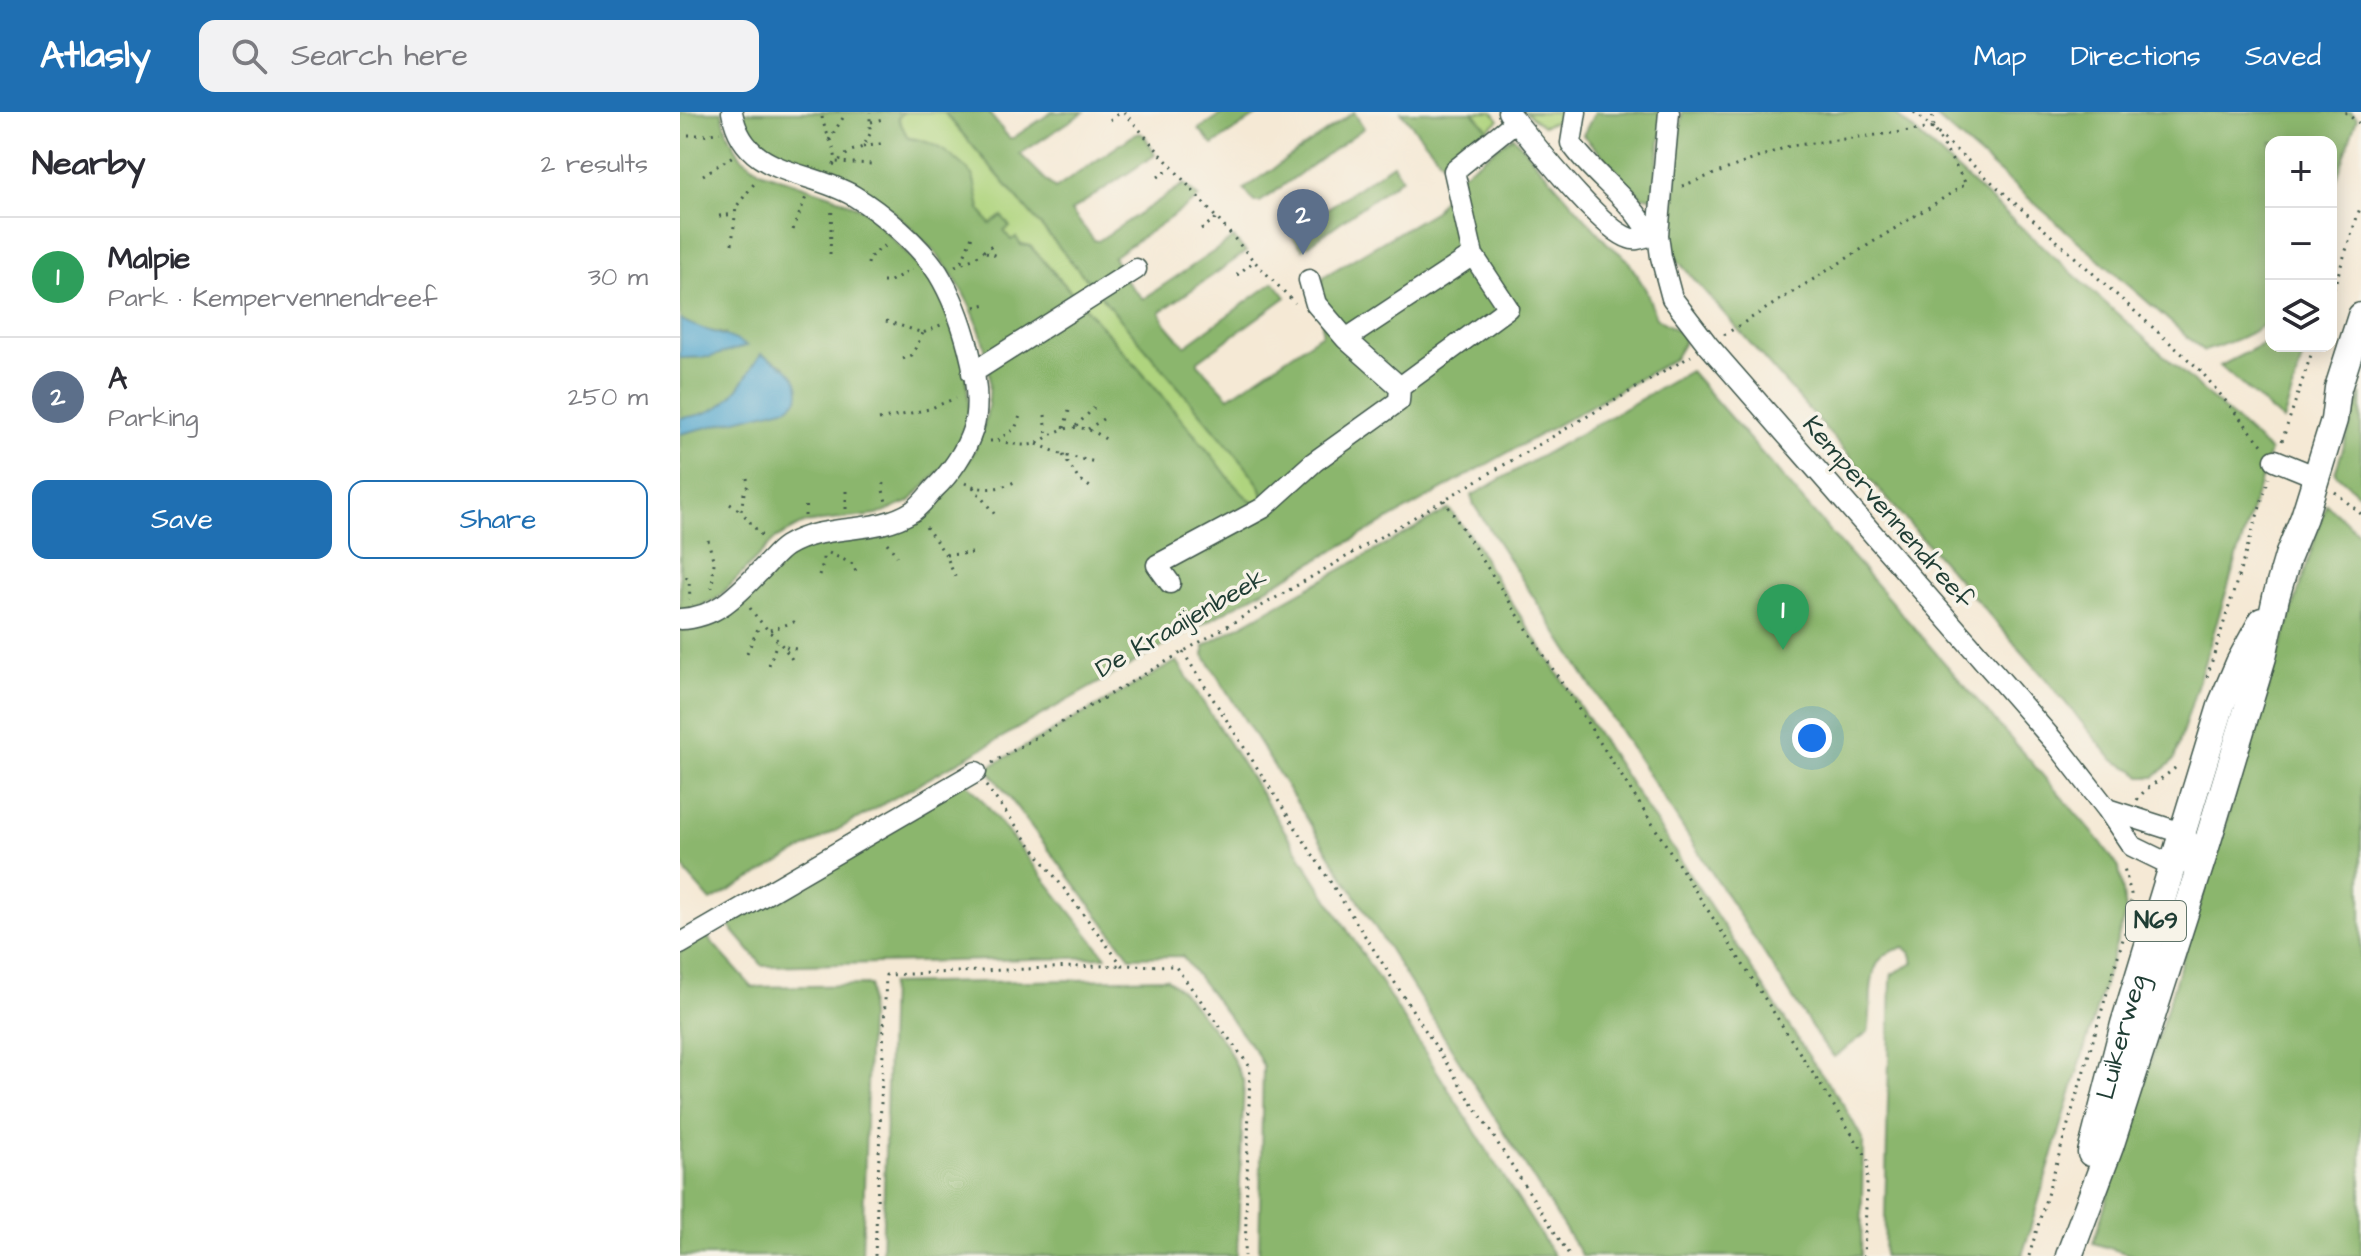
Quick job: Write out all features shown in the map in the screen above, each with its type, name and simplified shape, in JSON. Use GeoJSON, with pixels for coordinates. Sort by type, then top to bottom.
{"type":"FeatureCollection","features":[{"type":"Feature","properties":{"kind":"main road","name":"Luikerweg"},"geometry":{"type":"LineString","coordinates":[[2067,1256],[2110,1147],[2203,857],[2263,657],[2288,556],[2304,517],[2309,473],[2334,420],[2338,388],[2361,316]]}},
{"type":"Feature","properties":{"kind":"main road","name":"Luikerweg"},"geometry":{"type":"LineString","coordinates":[[2067,1256],[2124,1024],[2222,703],[2239,663],[2276,597]]}},
{"type":"Feature","properties":{"kind":"street"},"geometry":{"type":"LineString","coordinates":[[1170,583],[1157,565],[1263,508],[1314,462],[1399,401],[1400,387],[1508,308],[1473,255],[1454,171],[1512,117],[1571,186],[1614,230],[1639,240],[1654,234],[1581,158],[1571,143],[1576,112]]}},
{"type":"Feature","properties":{"kind":"street","name":"Kempervennendreef"},"geometry":{"type":"LineString","coordinates":[[1669,112],[1662,206],[1654,234],[1672,298],[1708,345],[2058,746],[2107,809],[2126,826],[2132,846],[2173,866]]}},
{"type":"Feature","properties":{"kind":"street"},"geometry":{"type":"LineString","coordinates":[[680,619],[718,609],[784,547],[816,532],[876,525],[913,511],[947,477],[973,428],[977,395],[966,331],[940,277],[903,233],[872,208],[824,183],[756,157],[738,128]]}},
{"type":"Feature","properties":{"kind":"street"},"geometry":{"type":"LineString","coordinates":[[1537,144],[1571,143]]}},
{"type":"Feature","properties":{"kind":"street"},"geometry":{"type":"LineString","coordinates":[[1346,339],[1473,255]]}},
{"type":"Feature","properties":{"kind":"street"},"geometry":{"type":"LineString","coordinates":[[972,373],[1136,269]]}},
{"type":"Feature","properties":{"kind":"street"},"geometry":{"type":"LineString","coordinates":[[1309,280],[1316,304],[1346,339],[1400,387]]}},
{"type":"Feature","properties":{"kind":"street"},"geometry":{"type":"LineString","coordinates":[[2275,460],[2309,473]]}},
{"type":"Feature","properties":{"kind":"street"},"geometry":{"type":"LineString","coordinates":[[680,944],[976,772]]}},
{"type":"Feature","properties":{"kind":"street"},"geometry":{"type":"LineString","coordinates":[[2126,826],[2182,833],[2203,857],[2173,866]]}},
{"type":"Feature","properties":{"kind":"path"},"geometry":{"type":"LineString","coordinates":[[863,147],[870,134],[870,112]]}},
{"type":"Feature","properties":{"kind":"path"},"geometry":{"type":"LineString","coordinates":[[1110,120],[1122,112],[1301,310]]}},
{"type":"Feature","properties":{"kind":"path"},"geometry":{"type":"LineString","coordinates":[[1914,112],[2200,370],[2275,460]]}},
{"type":"Feature","properties":{"kind":"path"},"geometry":{"type":"LineString","coordinates":[[1932,112],[1933,128]]}},
{"type":"Feature","properties":{"kind":"path"},"geometry":{"type":"LineString","coordinates":[[2345,112],[2361,125]]}},
{"type":"Feature","properties":{"kind":"path"},"geometry":{"type":"LineString","coordinates":[[829,140],[846,113]]}},
{"type":"Feature","properties":{"kind":"path"},"geometry":{"type":"LineString","coordinates":[[822,117],[836,162]]}},
{"type":"Feature","properties":{"kind":"path"},"geometry":{"type":"LineString","coordinates":[[870,123],[883,119]]}},
{"type":"Feature","properties":{"kind":"path"},"geometry":{"type":"LineString","coordinates":[[688,135],[738,128]]}},
{"type":"Feature","properties":{"kind":"path"},"geometry":{"type":"LineString","coordinates":[[703,175],[725,163],[738,128]]}},
{"type":"Feature","properties":{"kind":"path"},"geometry":{"type":"LineString","coordinates":[[1662,206],[1685,184],[1789,146],[1933,128]]}},
{"type":"Feature","properties":{"kind":"path","name":"De Kraaijenbeek"},"geometry":{"type":"LineString","coordinates":[[976,772],[1708,345],[1966,184],[1933,128]]}},
{"type":"Feature","properties":{"kind":"path"},"geometry":{"type":"LineString","coordinates":[[830,254],[831,209],[824,173],[851,151],[885,143]]}},
{"type":"Feature","properties":{"kind":"path"},"geometry":{"type":"LineString","coordinates":[[732,244],[740,201],[768,162]]}},
{"type":"Feature","properties":{"kind":"path"},"geometry":{"type":"LineString","coordinates":[[836,162],[872,164]]}},
{"type":"Feature","properties":{"kind":"path"},"geometry":{"type":"LineString","coordinates":[[1158,177],[1172,167]]}},
{"type":"Feature","properties":{"kind":"path"},"geometry":{"type":"LineString","coordinates":[[793,230],[824,183]]}},
{"type":"Feature","properties":{"kind":"path"},"geometry":{"type":"LineString","coordinates":[[2336,280],[2361,205]]}},
{"type":"Feature","properties":{"kind":"path"},"geometry":{"type":"LineString","coordinates":[[719,216],[736,214]]}},
{"type":"Feature","properties":{"kind":"path"},"geometry":{"type":"LineString","coordinates":[[1201,229],[1217,218]]}},
{"type":"Feature","properties":{"kind":"path"},"geometry":{"type":"LineString","coordinates":[[868,264],[869,258],[903,233]]}},
{"type":"Feature","properties":{"kind":"path"},"geometry":{"type":"LineString","coordinates":[[962,261],[972,236]]}},
{"type":"Feature","properties":{"kind":"path"},"geometry":{"type":"LineString","coordinates":[[940,277],[996,242]]}},
{"type":"Feature","properties":{"kind":"path"},"geometry":{"type":"LineString","coordinates":[[985,251],[1001,257]]}},
{"type":"Feature","properties":{"kind":"path"},"geometry":{"type":"LineString","coordinates":[[883,282],[899,278],[925,259]]}},
{"type":"Feature","properties":{"kind":"path"},"geometry":{"type":"LineString","coordinates":[[1237,275],[1254,261]]}},
{"type":"Feature","properties":{"kind":"path"},"geometry":{"type":"LineString","coordinates":[[903,359],[912,355],[923,333],[959,317]]}},
{"type":"Feature","properties":{"kind":"path"},"geometry":{"type":"LineString","coordinates":[[886,321],[923,333]]}},
{"type":"Feature","properties":{"kind":"path"},"geometry":{"type":"LineString","coordinates":[[2203,688],[2312,352]]}},
{"type":"Feature","properties":{"kind":"path"},"geometry":{"type":"LineString","coordinates":[[879,420],[929,409],[951,399],[977,395]]}},
{"type":"Feature","properties":{"kind":"path"},"geometry":{"type":"LineString","coordinates":[[1076,426],[1094,408]]}},
{"type":"Feature","properties":{"kind":"path"},"geometry":{"type":"LineString","coordinates":[[1064,428],[1069,411]]}},
{"type":"Feature","properties":{"kind":"path"},"geometry":{"type":"LineString","coordinates":[[1045,415],[1047,437]]}},
{"type":"Feature","properties":{"kind":"path"},"geometry":{"type":"LineString","coordinates":[[997,440],[1015,429],[1020,416]]}},
{"type":"Feature","properties":{"kind":"path"},"geometry":{"type":"LineString","coordinates":[[1088,429],[1106,417]]}},
{"type":"Feature","properties":{"kind":"path"},"geometry":{"type":"LineString","coordinates":[[1037,444],[1064,428],[1076,426],[1108,441]]}},
{"type":"Feature","properties":{"kind":"path"},"geometry":{"type":"LineString","coordinates":[[966,442],[997,440],[1011,444],[1037,444],[1063,455],[1096,462]]}},
{"type":"Feature","properties":{"kind":"path"},"geometry":{"type":"LineString","coordinates":[[1063,455],[1077,477],[1090,487]]}},
{"type":"Feature","properties":{"kind":"path"},"geometry":{"type":"LineString","coordinates":[[2309,473],[2361,514]]}},
{"type":"Feature","properties":{"kind":"path"},"geometry":{"type":"LineString","coordinates":[[947,477],[973,487],[1002,487],[1018,480]]}},
{"type":"Feature","properties":{"kind":"path"},"geometry":{"type":"LineString","coordinates":[[741,511],[747,478]]}},
{"type":"Feature","properties":{"kind":"path"},"geometry":{"type":"LineString","coordinates":[[846,485],[847,528]]}},
{"type":"Feature","properties":{"kind":"path"},"geometry":{"type":"LineString","coordinates":[[973,487],[996,516]]}},
{"type":"Feature","properties":{"kind":"path"},"geometry":{"type":"LineString","coordinates":[[1444,500],[1868,1159],[1864,1256]]}},
{"type":"Feature","properties":{"kind":"path"},"geometry":{"type":"LineString","coordinates":[[730,504],[741,511],[776,555]]}},
{"type":"Feature","properties":{"kind":"path"},"geometry":{"type":"LineString","coordinates":[[913,511],[946,555],[956,579]]}},
{"type":"Feature","properties":{"kind":"path"},"geometry":{"type":"LineString","coordinates":[[708,540],[714,563],[712,591],[718,609]]}},
{"type":"Feature","properties":{"kind":"path"},"geometry":{"type":"LineString","coordinates":[[819,575],[823,548],[825,552],[853,564],[856,572]]}},
{"type":"Feature","properties":{"kind":"path"},"geometry":{"type":"LineString","coordinates":[[946,555],[973,553]]}},
{"type":"Feature","properties":{"kind":"path"},"geometry":{"type":"LineString","coordinates":[[739,592],[760,624],[770,630],[777,642],[801,650]]}},
{"type":"Feature","properties":{"kind":"path"},"geometry":{"type":"LineString","coordinates":[[770,630],[794,622],[799,626]]}},
{"type":"Feature","properties":{"kind":"path"},"geometry":{"type":"LineString","coordinates":[[747,653],[760,624]]}},
{"type":"Feature","properties":{"kind":"path"},"geometry":{"type":"LineString","coordinates":[[769,665],[777,642]]}},
{"type":"Feature","properties":{"kind":"path"},"geometry":{"type":"LineString","coordinates":[[785,647],[794,663]]}},
{"type":"Feature","properties":{"kind":"path"},"geometry":{"type":"LineString","coordinates":[[1183,652],[1570,1256]]}},
{"type":"Feature","properties":{"kind":"path"},"geometry":{"type":"LineString","coordinates":[[2126,826],[2137,798],[2180,763]]}},
{"type":"Feature","properties":{"kind":"path"},"geometry":{"type":"LineString","coordinates":[[976,772],[1122,965]]}},
{"type":"Feature","properties":{"kind":"path","name":"Luikerweg"},"geometry":{"type":"LineString","coordinates":[[2029,1256],[2131,912],[2131,894],[2119,848],[2126,826]]}},
{"type":"Feature","properties":{"kind":"path"},"geometry":{"type":"LineString","coordinates":[[875,1256],[886,975],[1122,965],[1175,966],[1250,1067],[1245,1256]]}},
{"type":"Feature","properties":{"kind":"green space"},"geometry":{"type":"Polygon","coordinates":[[[680,112],[722,112],[727,132],[741,157],[762,172],[831,195],[867,211],[938,288],[964,340],[969,411],[959,445],[948,463],[909,502],[877,515],[804,523],[775,539],[717,599],[680,611],[680,434],[787,407],[785,366],[761,354],[737,390],[721,406],[680,418],[680,358],[710,357],[725,334],[699,329],[680,319],[680,112]]]}},
{"type":"Feature","properties":{"kind":"green space"},"geometry":{"type":"Polygon","coordinates":[[[741,112],[904,112],[898,118],[908,138],[944,150],[973,175],[980,209],[990,224],[1002,216],[1010,227],[1004,231],[1011,240],[1016,237],[1021,245],[1030,246],[1145,376],[1239,490],[1259,504],[1263,496],[1260,486],[1244,464],[944,112],[988,112],[1009,138],[1013,138],[1052,112],[1084,112],[1020,154],[1055,189],[1134,135],[1140,133],[1145,136],[1155,155],[1071,211],[1098,241],[1184,184],[1199,198],[1113,257],[1126,281],[1143,299],[1234,238],[1246,252],[1160,312],[1165,323],[1185,346],[1274,282],[1286,297],[1198,361],[1229,397],[1322,334],[1320,298],[1323,277],[1435,211],[1455,179],[1513,136],[1607,243],[1627,259],[1646,290],[1656,318],[1684,334],[1683,344],[1674,359],[711,901],[687,874],[680,859],[680,630],[710,626],[733,613],[786,558],[807,545],[889,532],[925,512],[961,473],[974,451],[988,404],[989,379],[980,329],[969,304],[950,272],[926,242],[863,189],[825,170],[763,146],[746,126],[741,112]]]}},
{"type":"Feature","properties":{"kind":"green space"},"geometry":{"type":"Polygon","coordinates":[[[904,112],[944,112],[1244,464],[1260,486],[1263,496],[1259,504],[1239,490],[1145,376],[1030,246],[1011,241],[1004,231],[1002,216],[990,224],[980,209],[973,175],[935,146],[908,138],[897,118],[904,112]]]}},
{"type":"Feature","properties":{"kind":"green space"},"geometry":{"type":"Polygon","coordinates":[[[1225,112],[1262,112],[1213,145],[1199,129],[1225,112]]]}},
{"type":"Feature","properties":{"kind":"green space"},"geometry":{"type":"Polygon","coordinates":[[[1354,112],[1364,128],[1260,202],[1254,202],[1244,189],[1354,112]]]}},
{"type":"Feature","properties":{"kind":"green space"},"geometry":{"type":"Polygon","coordinates":[[[1401,112],[1473,112],[1488,129],[1442,162],[1401,112]]]}},
{"type":"Feature","properties":{"kind":"green space"},"geometry":{"type":"Polygon","coordinates":[[[1473,112],[1493,112],[1499,120],[1488,129],[1473,112]]]}},
{"type":"Feature","properties":{"kind":"green space"},"geometry":{"type":"Polygon","coordinates":[[[1525,112],[1561,113],[1559,120],[1543,126],[1525,112]]]}},
{"type":"Feature","properties":{"kind":"green space"},"geometry":{"type":"Polygon","coordinates":[[[1595,112],[1664,112],[1653,197],[1642,197],[1583,135],[1595,112]]]}},
{"type":"Feature","properties":{"kind":"green space"},"geometry":{"type":"Polygon","coordinates":[[[1682,112],[1893,112],[2270,451],[2174,760],[2155,777],[2141,777],[2113,760],[2045,678],[1670,252],[1682,112]]]}},
{"type":"Feature","properties":{"kind":"green space"},"geometry":{"type":"Polygon","coordinates":[[[1930,112],[2351,112],[2357,118],[2337,179],[2337,136],[2265,136],[2265,323],[2231,342],[2204,351],[1930,112]]]}},
{"type":"Feature","properties":{"kind":"green space"},"geometry":{"type":"Polygon","coordinates":[[[1393,164],[1402,178],[1303,249],[1290,234],[1393,164]]]}},
{"type":"Feature","properties":{"kind":"green space"},"geometry":{"type":"Polygon","coordinates":[[[2265,343],[2265,352],[2304,352],[2283,421],[2220,366],[2265,343]]]}},
{"type":"Feature","properties":{"kind":"green space"},"geometry":{"type":"Polygon","coordinates":[[[1690,371],[2100,841],[2119,868],[2126,911],[2022,1256],[1884,1256],[1891,980],[1892,974],[1914,963],[1910,952],[1905,948],[1881,959],[1872,980],[1868,1032],[1834,1057],[1820,1040],[1474,505],[1471,496],[1690,371]]]}},
{"type":"Feature","properties":{"kind":"green space"},"geometry":{"type":"Polygon","coordinates":[[[2361,393],[2361,496],[2335,473],[2361,393]]]}},
{"type":"Feature","properties":{"kind":"green space"},"geometry":{"type":"Polygon","coordinates":[[[2326,504],[2361,535],[2361,1256],[2135,1256],[2093,1243],[2326,504]]]}},
{"type":"Feature","properties":{"kind":"green space"},"geometry":{"type":"Polygon","coordinates":[[[1449,509],[1476,543],[1487,565],[1843,1104],[1863,1140],[1861,1256],[1582,1256],[1204,655],[1204,646],[1449,509]]]}},
{"type":"Feature","properties":{"kind":"green space"},"geometry":{"type":"Polygon","coordinates":[[[1177,661],[1554,1256],[1259,1256],[1263,1066],[1256,1052],[1182,956],[1130,957],[987,768],[1177,661]]]}},
{"type":"Feature","properties":{"kind":"green space"},"geometry":{"type":"Polygon","coordinates":[[[965,781],[1106,957],[763,966],[727,924],[965,781]]]}},
{"type":"Feature","properties":{"kind":"green space"},"geometry":{"type":"Polygon","coordinates":[[[700,929],[752,987],[870,985],[862,1256],[680,1256],[680,940],[700,929]]]}},
{"type":"Feature","properties":{"kind":"green space"},"geometry":{"type":"Polygon","coordinates":[[[1166,978],[1182,991],[1226,1045],[1244,1082],[1237,1256],[882,1256],[890,984],[1166,978]]]}},
{"type":"Feature","properties":{"kind":"water"},"geometry":{"type":"Polygon","coordinates":[[[680,319],[747,346],[710,357],[680,358],[680,319]]]}},
{"type":"Feature","properties":{"kind":"water"},"geometry":{"type":"Polygon","coordinates":[[[761,354],[794,376],[799,390],[798,399],[788,407],[680,434],[680,418],[721,406],[737,390],[761,354]]]}},
{"type":"Feature","properties":{"kind":"place","name":"A"},"geometry":{"type":"Point","coordinates":[1303,255]}},
{"type":"Feature","properties":{"kind":"place","name":"Malpie"},"geometry":{"type":"Point","coordinates":[1783,650]}}]}
